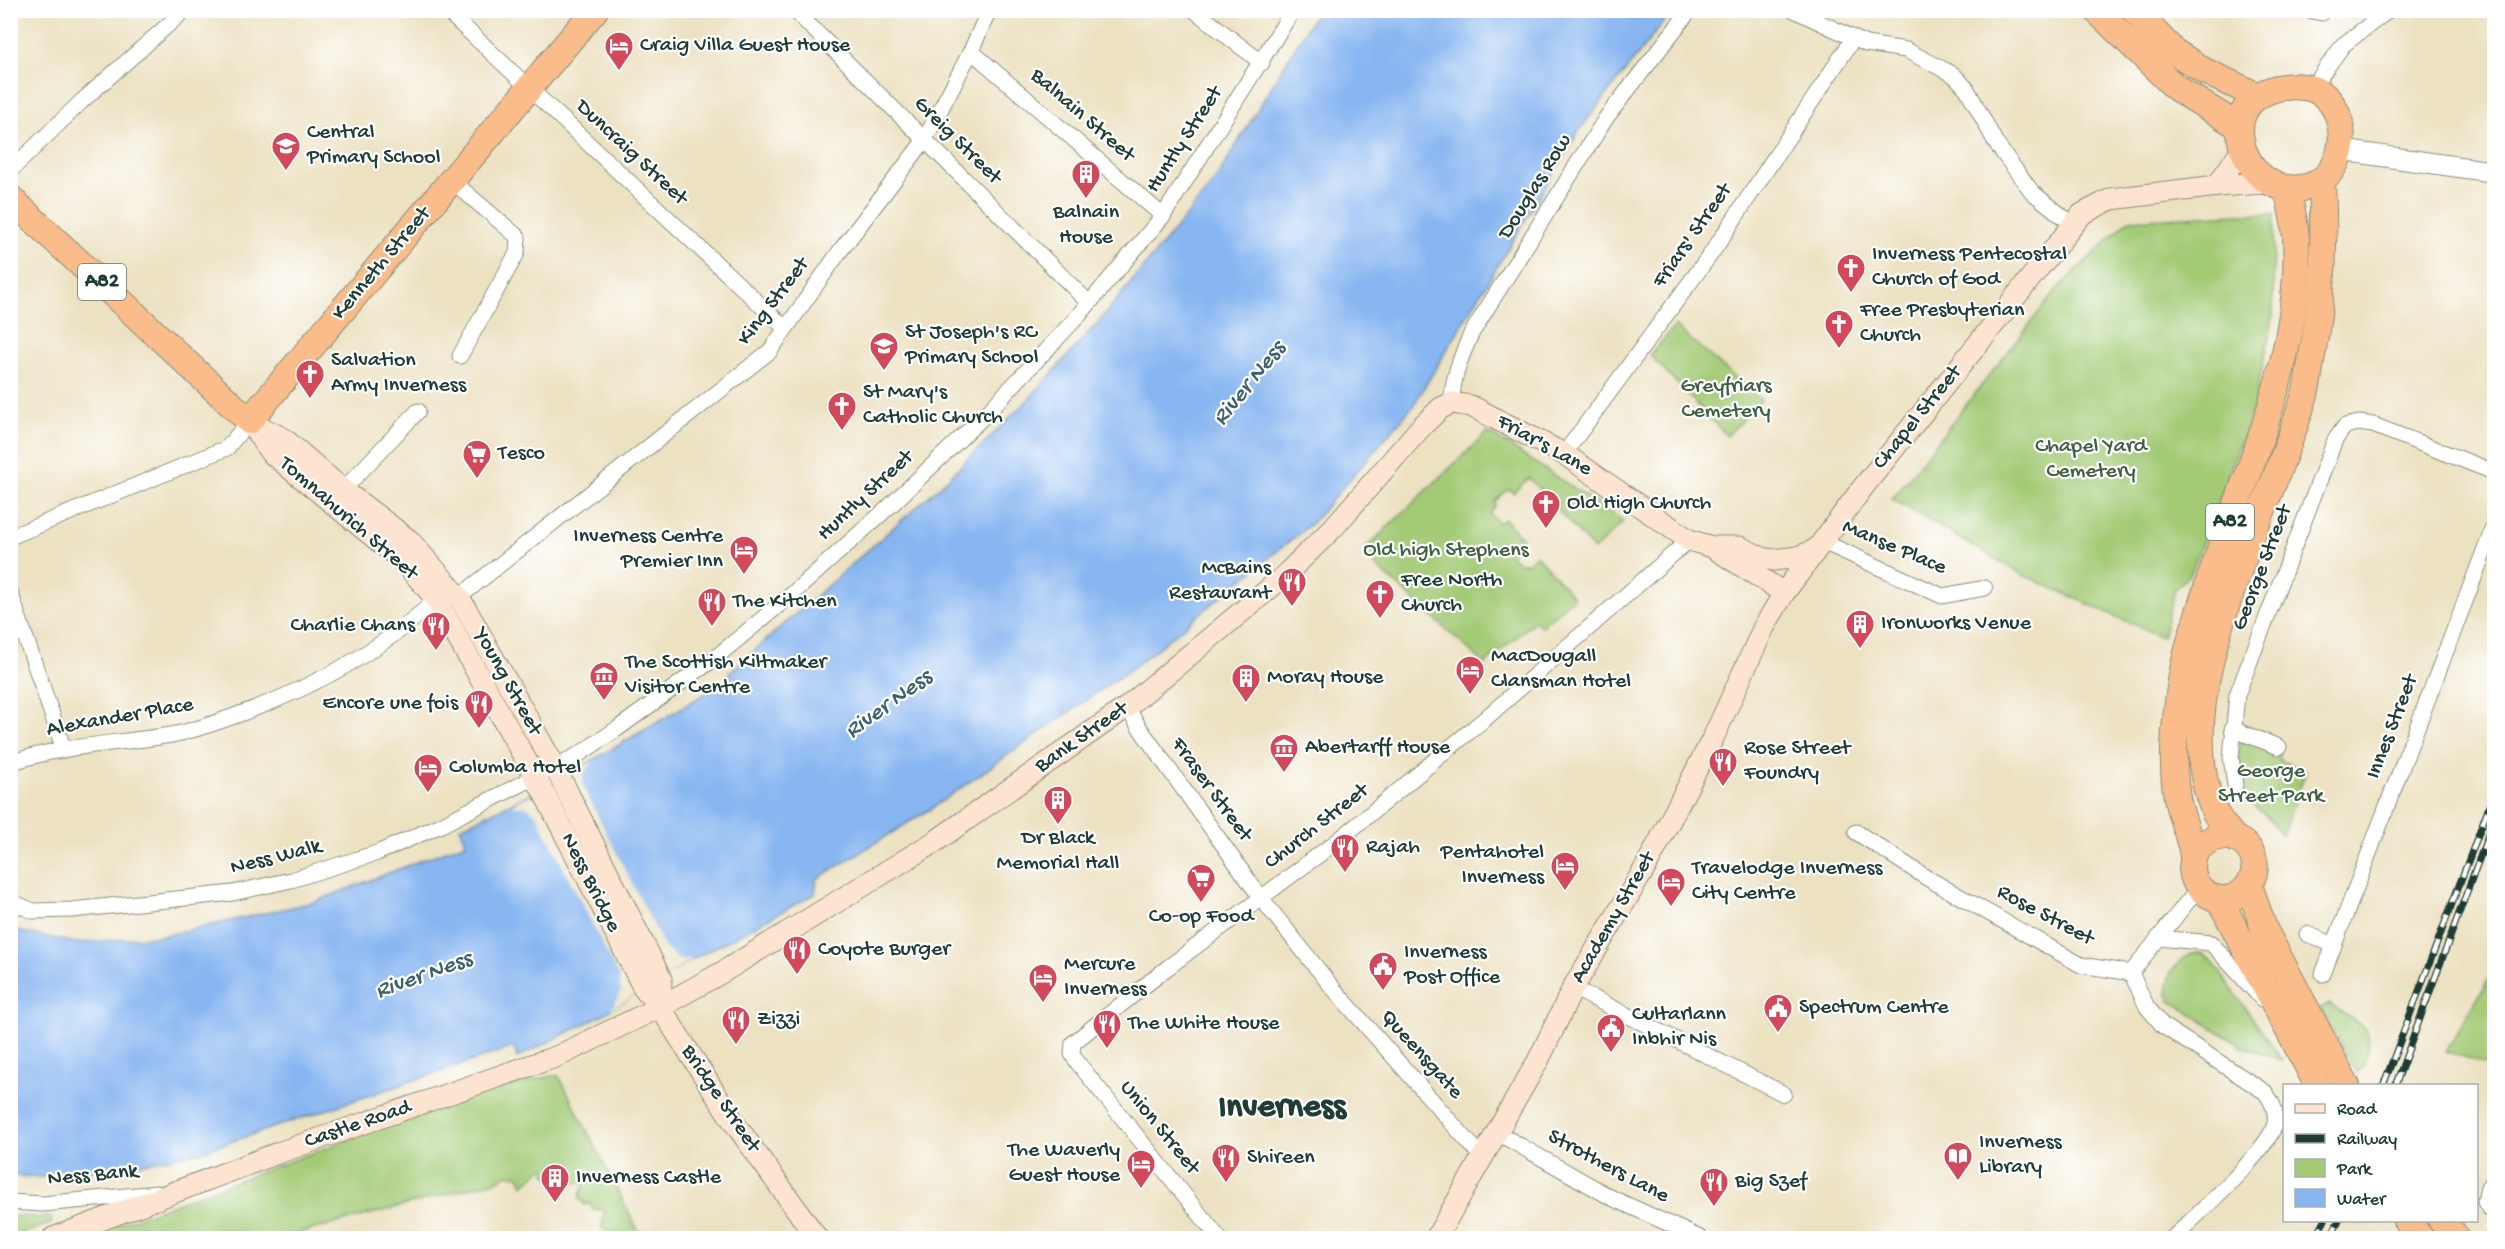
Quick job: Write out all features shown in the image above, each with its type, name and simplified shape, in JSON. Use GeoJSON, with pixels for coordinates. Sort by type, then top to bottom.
{"type":"FeatureCollection","features":[{"type":"Feature","properties":{"kind":"highway","name":"Kenneth Street"},"geometry":{"type":"LineString","coordinates":[[249,421],[595,10]]}},
{"type":"Feature","properties":{"kind":"highway","name":"A82"},"geometry":{"type":"LineString","coordinates":[[2096,10],[2176,88],[2241,138],[2251,168],[2276,185],[2296,235],[2295,282],[2290,328],[2264,425],[2195,624],[2181,681],[2174,752],[2178,801],[2193,857],[2192,868],[2209,893],[2317,1084]]}},
{"type":"Feature","properties":{"kind":"highway"},"geometry":{"type":"LineString","coordinates":[[2134,10],[2172,50],[2204,71],[2258,96]]}},
{"type":"Feature","properties":{"kind":"highway"},"geometry":{"type":"LineString","coordinates":[[2241,138],[2247,109],[2258,96],[2276,88],[2312,88],[2325,97],[2336,112],[2341,130],[2336,167],[2322,182],[2304,188],[2276,185]]}},
{"type":"Feature","properties":{"kind":"highway","name":"A82"},"geometry":{"type":"LineString","coordinates":[[2322,182],[2325,240],[2323,289],[2305,394],[2217,634],[2204,690],[2201,754],[2204,781],[2213,811],[2234,838],[2242,842],[2253,858],[2255,867],[2249,885],[2264,929],[2346,1084]]}},
{"type":"Feature","properties":{"kind":"highway","name":"Tomnahurich Street"},"geometry":{"type":"LineString","coordinates":[[10,198],[249,421]]}},
{"type":"Feature","properties":{"kind":"highway"},"geometry":{"type":"LineString","coordinates":[[2193,857],[2198,848],[2214,837],[2234,838]]}},
{"type":"Feature","properties":{"kind":"highway"},"geometry":{"type":"LineString","coordinates":[[2209,893],[2236,896],[2249,885]]}},
{"type":"Feature","properties":{"kind":"highway"},"geometry":{"type":"LineString","coordinates":[[2407,1222],[2421,1239]]}},
{"type":"Feature","properties":{"kind":"highway"},"geometry":{"type":"LineString","coordinates":[[2442,1222],[2457,1239]]}},
{"type":"Feature","properties":{"kind":"main road"},"geometry":{"type":"LineString","coordinates":[[2217,186],[2241,138]]}},
{"type":"Feature","properties":{"kind":"main road","name":"Chapel Street"},"geometry":{"type":"LineString","coordinates":[[1784,593],[1818,546],[2082,214],[2111,199],[2217,186],[2276,185]]}},
{"type":"Feature","properties":{"kind":"main road","name":"Friar's Lane"},"geometry":{"type":"LineString","coordinates":[[1452,403],[1471,406],[1563,454],[1689,540],[1712,547],[1784,593]]}},
{"type":"Feature","properties":{"kind":"main road","name":"Bank Street"},"geometry":{"type":"LineString","coordinates":[[660,1007],[721,974],[927,847],[1127,707],[1282,578],[1333,528],[1422,426],[1441,408],[1452,403]]}},
{"type":"Feature","properties":{"kind":"main road","name":"Tomnahurich Street"},"geometry":{"type":"LineString","coordinates":[[249,421],[283,438],[343,490],[409,540],[447,598]]}},
{"type":"Feature","properties":{"kind":"main road","name":"Tomnahurich Street"},"geometry":{"type":"LineString","coordinates":[[249,421],[270,452],[447,598]]}},
{"type":"Feature","properties":{"kind":"main road"},"geometry":{"type":"LineString","coordinates":[[1712,547],[1740,547],[1762,558],[1773,560],[1798,557],[1818,546]]}},
{"type":"Feature","properties":{"kind":"main road","name":"Academy Street"},"geometry":{"type":"LineString","coordinates":[[1436,1239],[1481,1156],[1539,1059],[1573,988],[1648,863],[1714,736],[1764,627],[1784,593]]}},
{"type":"Feature","properties":{"kind":"main road","name":"Young Street"},"geometry":{"type":"LineString","coordinates":[[447,598],[558,773]]}},
{"type":"Feature","properties":{"kind":"main road","name":"Young Street"},"geometry":{"type":"LineString","coordinates":[[447,598],[538,783]]}},
{"type":"Feature","properties":{"kind":"main road","name":"Ness Bridge"},"geometry":{"type":"LineString","coordinates":[[558,773],[652,984]]}},
{"type":"Feature","properties":{"kind":"main road","name":"Ness Bridge"},"geometry":{"type":"LineString","coordinates":[[538,783],[652,984]]}},
{"type":"Feature","properties":{"kind":"main road"},"geometry":{"type":"LineString","coordinates":[[652,984],[660,1007]]}},
{"type":"Feature","properties":{"kind":"main road","name":"Bridge Street"},"geometry":{"type":"LineString","coordinates":[[660,1007],[696,1067],[817,1239]]}},
{"type":"Feature","properties":{"kind":"main road","name":"Castle Road"},"geometry":{"type":"LineString","coordinates":[[53,1239],[278,1153],[558,1056],[660,1007]]}},
{"type":"Feature","properties":{"kind":"street"},"geometry":{"type":"LineString","coordinates":[[10,171],[82,101],[185,10]]}},
{"type":"Feature","properties":{"kind":"street","name":"Duncraig Street"},"geometry":{"type":"LineString","coordinates":[[446,10],[785,328]]}},
{"type":"Feature","properties":{"kind":"street","name":"Greig Street"},"geometry":{"type":"LineString","coordinates":[[794,10],[1089,303]]}},
{"type":"Feature","properties":{"kind":"street","name":"King Street"},"geometry":{"type":"LineString","coordinates":[[447,598],[760,361],[924,141],[971,51],[989,10]]}},
{"type":"Feature","properties":{"kind":"street"},"geometry":{"type":"LineString","coordinates":[[1194,10],[1262,63]]}},
{"type":"Feature","properties":{"kind":"street","name":"Huntly Street"},"geometry":{"type":"LineString","coordinates":[[538,783],[558,773],[715,658],[791,595],[891,505],[988,412],[1089,303],[1163,216],[1262,63],[1293,10]]}},
{"type":"Feature","properties":{"kind":"street","name":"Douglas Row"},"geometry":{"type":"LineString","coordinates":[[1452,403],[1452,386],[1460,359],[1477,324],[1606,118],[1690,10]]}},
{"type":"Feature","properties":{"kind":"street"},"geometry":{"type":"LineString","coordinates":[[1794,10],[1866,44],[1906,50],[1954,75],[1967,89],[1997,145],[2032,192],[2072,224]]}},
{"type":"Feature","properties":{"kind":"street"},"geometry":{"type":"LineString","coordinates":[[2312,88],[2343,45],[2389,10]]}},
{"type":"Feature","properties":{"kind":"street","name":"Friars' Street"},"geometry":{"type":"LineString","coordinates":[[1563,454],[1713,251],[1853,39]]}},
{"type":"Feature","properties":{"kind":"street","name":"Balnain Street"},"geometry":{"type":"LineString","coordinates":[[971,51],[1163,216]]}},
{"type":"Feature","properties":{"kind":"street"},"geometry":{"type":"LineString","coordinates":[[2340,150],[2494,172]]}},
{"type":"Feature","properties":{"kind":"street"},"geometry":{"type":"LineString","coordinates":[[452,181],[518,237],[516,253],[460,356]]}},
{"type":"Feature","properties":{"kind":"street"},"geometry":{"type":"LineString","coordinates":[[343,490],[418,411]]}},
{"type":"Feature","properties":{"kind":"street","name":"Kenneth Street"},"geometry":{"type":"LineString","coordinates":[[10,537],[227,448],[249,421]]}},
{"type":"Feature","properties":{"kind":"street","name":"George Street"},"geometry":{"type":"LineString","coordinates":[[2235,785],[2230,757],[2237,695],[2335,440],[2345,426],[2359,423],[2373,424],[2494,472]]}},
{"type":"Feature","properties":{"kind":"street","name":"Innes Street"},"geometry":{"type":"LineString","coordinates":[[2323,974],[2494,525]]}},
{"type":"Feature","properties":{"kind":"street","name":"Church Street"},"geometry":{"type":"LineString","coordinates":[[1073,1043],[1340,839],[1487,717],[1689,540]]}},
{"type":"Feature","properties":{"kind":"street","name":"Manse Place"},"geometry":{"type":"LineString","coordinates":[[1818,546],[1942,596],[1985,588]]}},
{"type":"Feature","properties":{"kind":"street"},"geometry":{"type":"LineString","coordinates":[[10,592],[64,750]]}},
{"type":"Feature","properties":{"kind":"street","name":"Alexander Place"},"geometry":{"type":"LineString","coordinates":[[10,763],[64,750],[174,734],[255,709],[313,685],[362,658],[447,598]]}},
{"type":"Feature","properties":{"kind":"street","name":"Fraser Street"},"geometry":{"type":"LineString","coordinates":[[1127,707],[1138,728],[1261,898]]}},
{"type":"Feature","properties":{"kind":"street"},"geometry":{"type":"LineString","coordinates":[[2232,729],[2279,747]]}},
{"type":"Feature","properties":{"kind":"street","name":"Ness Walk"},"geometry":{"type":"LineString","coordinates":[[10,901],[33,911],[72,910],[233,893],[291,880],[377,853],[538,783]]}},
{"type":"Feature","properties":{"kind":"street","name":"Rose Street"},"geometry":{"type":"LineString","coordinates":[[1856,832],[1927,878],[2081,965],[2131,973]]}},
{"type":"Feature","properties":{"kind":"street"},"geometry":{"type":"LineString","coordinates":[[2174,1239],[2262,1147],[2275,1122],[2271,1100],[2265,1092],[2163,1026],[2147,1007],[2131,973],[2158,938],[2209,893]]}},
{"type":"Feature","properties":{"kind":"street","name":"Queensgate"},"geometry":{"type":"LineString","coordinates":[[1261,898],[1366,1028],[1481,1156]]}},
{"type":"Feature","properties":{"kind":"street"},"geometry":{"type":"LineString","coordinates":[[2307,934],[2334,945]]}},
{"type":"Feature","properties":{"kind":"street"},"geometry":{"type":"LineString","coordinates":[[2158,938],[2211,943],[2230,961],[2286,1028]]}},
{"type":"Feature","properties":{"kind":"street"},"geometry":{"type":"LineString","coordinates":[[1573,988],[1784,1094]]}},
{"type":"Feature","properties":{"kind":"street","name":"Union Street"},"geometry":{"type":"LineString","coordinates":[[1073,1043],[1072,1054],[1078,1063],[1219,1239]]}},
{"type":"Feature","properties":{"kind":"street","name":"Strothers Lane"},"geometry":{"type":"LineString","coordinates":[[1496,1132],[1612,1198],[1700,1239]]}},
{"type":"Feature","properties":{"kind":"street"},"geometry":{"type":"LineString","coordinates":[[2494,1180],[2488,1187],[2485,1202],[2494,1216]]}},
{"type":"Feature","properties":{"kind":"street","name":"Ness Bank"},"geometry":{"type":"LineString","coordinates":[[10,1202],[43,1204],[180,1191]]}},
{"type":"Feature","properties":{"kind":"green space","name":"Chapel Yard Cemetery"},"geometry":{"type":"Polygon","coordinates":[[[2274,214],[2273,319],[2253,410],[2191,573],[2175,589],[2162,637],[2023,575],[1892,499],[2058,288],[2129,220],[2274,214]]]}},
{"type":"Feature","properties":{"kind":"green space","name":"Greyfriars Cemetery"},"geometry":{"type":"Polygon","coordinates":[[[1675,326],[1761,400],[1727,436],[1650,355],[1675,326]]]}},
{"type":"Feature","properties":{"kind":"green space","name":"Old high Stephens"},"geometry":{"type":"Polygon","coordinates":[[[1488,432],[1624,521],[1594,550],[1529,478],[1513,493],[1509,489],[1494,502],[1496,504],[1490,514],[1498,523],[1505,519],[1522,538],[1513,546],[1512,557],[1519,563],[1528,563],[1536,555],[1574,597],[1541,627],[1535,621],[1485,664],[1376,566],[1366,548],[1488,432]]]}},
{"type":"Feature","properties":{"kind":"green space","name":"George Street Park"},"geometry":{"type":"Polygon","coordinates":[[[2240,739],[2279,752],[2279,760],[2306,771],[2282,835],[2266,816],[2237,792],[2242,788],[2238,757],[2240,739]]]}},
{"type":"Feature","properties":{"kind":"green space"},"geometry":{"type":"Polygon","coordinates":[[[2195,953],[2202,953],[2212,961],[2282,1060],[2243,1047],[2171,1001],[2167,986],[2171,972],[2181,960],[2195,953]]]}},
{"type":"Feature","properties":{"kind":"green space"},"geometry":{"type":"Polygon","coordinates":[[[2494,970],[2494,1067],[2446,1051],[2494,970]]]}},
{"type":"Feature","properties":{"kind":"green space"},"geometry":{"type":"Polygon","coordinates":[[[2329,1004],[2364,1027],[2367,1032],[2368,1050],[2357,1074],[2320,1009],[2329,1004]]]}},
{"type":"Feature","properties":{"kind":"green space"},"geometry":{"type":"Polygon","coordinates":[[[558,1076],[561,1080],[642,1238],[616,1238],[602,1228],[605,1210],[593,1209],[590,1203],[585,1205],[579,1198],[585,1181],[581,1183],[548,1177],[543,1168],[523,1185],[519,1176],[506,1174],[500,1180],[281,1238],[82,1238],[464,1097],[558,1076]]]}},
{"type":"Feature","properties":{"kind":"green space"},"geometry":{"type":"Polygon","coordinates":[[[11,1216],[51,1217],[52,1223],[11,1238],[11,1216]]]}},
{"type":"Feature","properties":{"kind":"water","name":"River Ness"},"geometry":{"type":"Polygon","coordinates":[[[1317,11],[1672,11],[1580,129],[1413,406],[1313,522],[1138,664],[932,808],[817,879],[815,894],[693,959],[604,1014],[517,1058],[514,1047],[200,1152],[123,1167],[43,1177],[11,1176],[11,930],[77,943],[162,936],[314,902],[466,843],[460,827],[564,776],[731,678],[729,673],[938,488],[1028,400],[1100,320],[1214,182],[1317,11]]]}},
{"type":"Feature","properties":{"kind":"pier"},"geometry":{"type":"Polygon","coordinates":[[[594,761],[583,774],[583,787],[665,948],[679,960],[693,959],[611,1010],[621,991],[619,977],[537,815],[528,807],[512,805],[594,761]]]}},
{"type":"Feature","properties":{"kind":"railway"},"geometry":{"type":"LineString","coordinates":[[2384,1084],[2494,793]]}},
{"type":"Feature","properties":{"kind":"railway"},"geometry":{"type":"LineString","coordinates":[[2396,1084],[2494,819]]}},
{"type":"Feature","properties":{"kind":"railway"},"geometry":{"type":"LineString","coordinates":[[2315,1238],[2324,1222]]}},
{"type":"Feature","properties":{"kind":"railway"},"geometry":{"type":"LineString","coordinates":[[2330,1238],[2338,1222]]}},
{"type":"Feature","properties":{"kind":"place","name":"Craig Villa Guest House"},"geometry":{"type":"Point","coordinates":[619,72]}},
{"type":"Feature","properties":{"kind":"place","name":"Central Primary School"},"geometry":{"type":"Point","coordinates":[286,172]}},
{"type":"Feature","properties":{"kind":"place","name":"Balnain House"},"geometry":{"type":"Point","coordinates":[1086,200]}},
{"type":"Feature","properties":{"kind":"place","name":"Inverness Pentecostal Church of God"},"geometry":{"type":"Point","coordinates":[1851,294]}},
{"type":"Feature","properties":{"kind":"place","name":"Free Presbyterian Church"},"geometry":{"type":"Point","coordinates":[1839,350]}},
{"type":"Feature","properties":{"kind":"place","name":"St Joseph's RC Primary School"},"geometry":{"type":"Point","coordinates":[884,372]}},
{"type":"Feature","properties":{"kind":"place","name":"Salvation Army Inverness"},"geometry":{"type":"Point","coordinates":[310,400]}},
{"type":"Feature","properties":{"kind":"place","name":"St Mary's Catholic Church"},"geometry":{"type":"Point","coordinates":[842,432]}},
{"type":"Feature","properties":{"kind":"place","name":"Tesco"},"geometry":{"type":"Point","coordinates":[477,480]}},
{"type":"Feature","properties":{"kind":"place","name":"Old High Church"},"geometry":{"type":"Point","coordinates":[1546,530]}},
{"type":"Feature","properties":{"kind":"place","name":"Inverness Centre Premier Inn"},"geometry":{"type":"Point","coordinates":[744,576]}},
{"type":"Feature","properties":{"kind":"place","name":"McBains Restaurant"},"geometry":{"type":"Point","coordinates":[1292,608]}},
{"type":"Feature","properties":{"kind":"place","name":"Free North Church"},"geometry":{"type":"Point","coordinates":[1380,620]}},
{"type":"Feature","properties":{"kind":"place","name":"The Kitchen"},"geometry":{"type":"Point","coordinates":[712,628]}},
{"type":"Feature","properties":{"kind":"place","name":"Ironworks Venue"},"geometry":{"type":"Point","coordinates":[1860,650]}},
{"type":"Feature","properties":{"kind":"place","name":"Charlie Chans"},"geometry":{"type":"Point","coordinates":[436,652]}},
{"type":"Feature","properties":{"kind":"place","name":"MacDougall Clansman Hotel"},"geometry":{"type":"Point","coordinates":[1470,696]}},
{"type":"Feature","properties":{"kind":"place","name":"The Scottish Kiltmaker Visitor Centre"},"geometry":{"type":"Point","coordinates":[604,702]}},
{"type":"Feature","properties":{"kind":"place","name":"Moray House"},"geometry":{"type":"Point","coordinates":[1246,704]}},
{"type":"Feature","properties":{"kind":"place","name":"Encore une fois"},"geometry":{"type":"Point","coordinates":[479,730]}},
{"type":"Feature","properties":{"kind":"place","name":"Abertarff House"},"geometry":{"type":"Point","coordinates":[1284,774]}},
{"type":"Feature","properties":{"kind":"place","name":"Rose Street Foundry"},"geometry":{"type":"Point","coordinates":[1723,788]}},
{"type":"Feature","properties":{"kind":"place","name":"Columba Hotel"},"geometry":{"type":"Point","coordinates":[428,794]}},
{"type":"Feature","properties":{"kind":"place","name":"Dr Black Memorial Hall"},"geometry":{"type":"Point","coordinates":[1058,826]}},
{"type":"Feature","properties":{"kind":"place","name":"Rajah"},"geometry":{"type":"Point","coordinates":[1345,874]}},
{"type":"Feature","properties":{"kind":"place","name":"Pentahotel Inverness"},"geometry":{"type":"Point","coordinates":[1565,892]}},
{"type":"Feature","properties":{"kind":"place","name":"Co-op Food"},"geometry":{"type":"Point","coordinates":[1201,904]}},
{"type":"Feature","properties":{"kind":"place","name":"Travelodge Inverness City Centre"},"geometry":{"type":"Point","coordinates":[1671,908]}},
{"type":"Feature","properties":{"kind":"place","name":"Coyote Burger"},"geometry":{"type":"Point","coordinates":[797,976]}},
{"type":"Feature","properties":{"kind":"place","name":"Inverness Post Office"},"geometry":{"type":"Point","coordinates":[1383,992]}},
{"type":"Feature","properties":{"kind":"place","name":"Mercure Inverness"},"geometry":{"type":"Point","coordinates":[1043,1004]}},
{"type":"Feature","properties":{"kind":"place","name":"Spectrum Centre"},"geometry":{"type":"Point","coordinates":[1778,1034]}},
{"type":"Feature","properties":{"kind":"place","name":"Zizzi"},"geometry":{"type":"Point","coordinates":[736,1046]}},
{"type":"Feature","properties":{"kind":"place","name":"The White House"},"geometry":{"type":"Point","coordinates":[1107,1050]}},
{"type":"Feature","properties":{"kind":"place","name":"Cultarlann Inbhir Nis"},"geometry":{"type":"Point","coordinates":[1611,1054]}},
{"type":"Feature","properties":{"kind":"place","name":"Inverness Library"},"geometry":{"type":"Point","coordinates":[1958,1182]}},
{"type":"Feature","properties":{"kind":"place","name":"Shireen"},"geometry":{"type":"Point","coordinates":[1226,1184]}},
{"type":"Feature","properties":{"kind":"place","name":"The Waverly Guest House"},"geometry":{"type":"Point","coordinates":[1141,1190]}},
{"type":"Feature","properties":{"kind":"place","name":"Inverness Castle"},"geometry":{"type":"Point","coordinates":[555,1204]}},
{"type":"Feature","properties":{"kind":"place","name":"Big Szef"},"geometry":{"type":"Point","coordinates":[1714,1208]}},
{"type":"Feature","properties":{"kind":"district","name":"Inverness"},"geometry":{"type":"Point","coordinates":[1282,1109]}}]}
